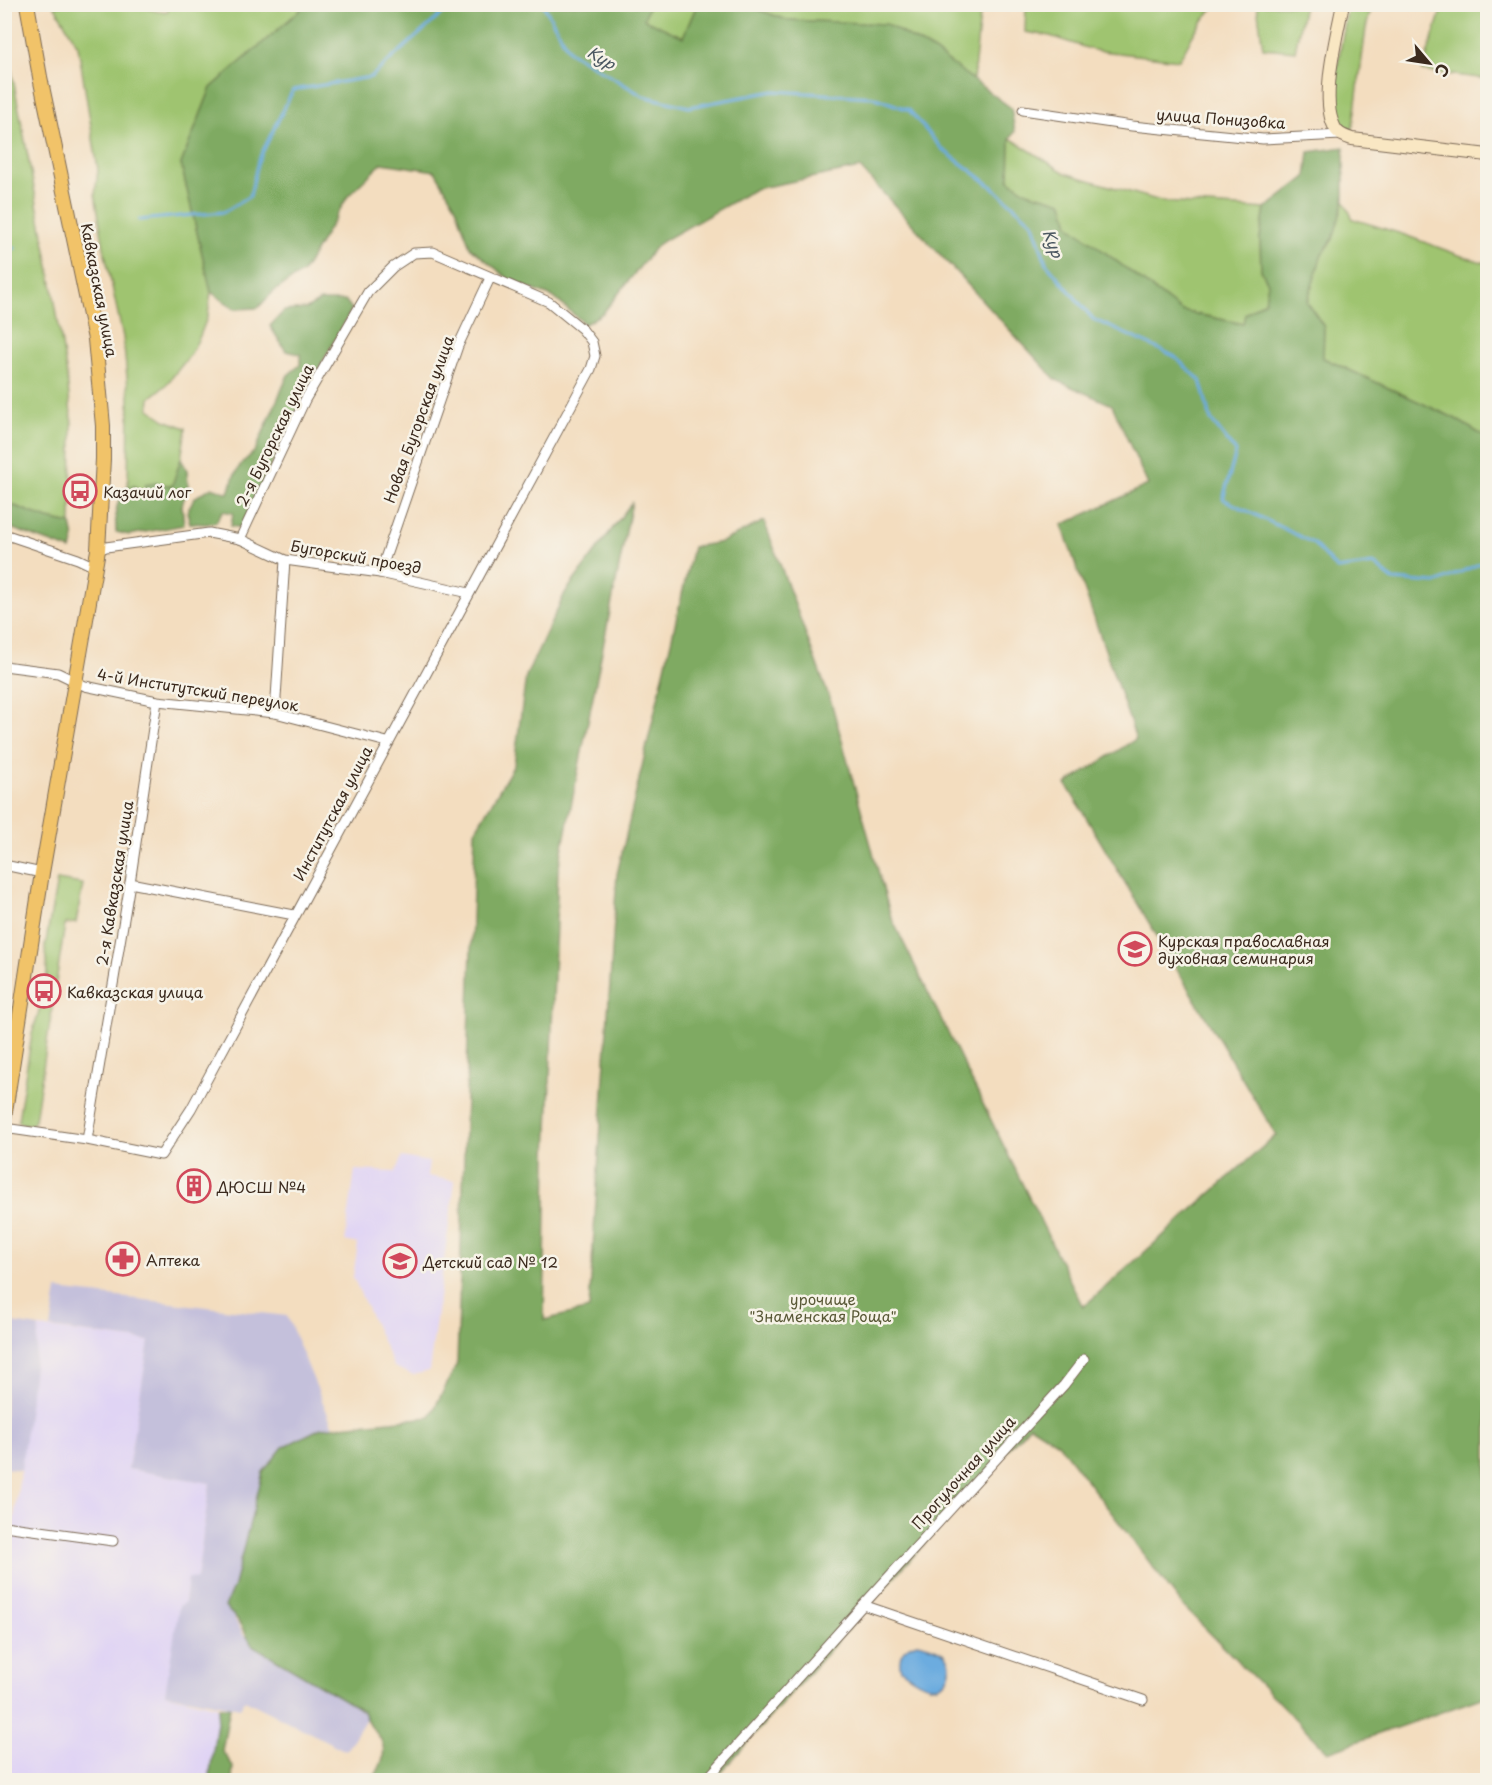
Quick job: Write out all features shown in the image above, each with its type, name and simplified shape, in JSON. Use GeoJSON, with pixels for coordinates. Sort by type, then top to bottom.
{"type":"FeatureCollection","features":[{"type":"Feature","properties":{"kind":"main road","name":"Кавказская улица"},"geometry":{"type":"LineString","coordinates":[[4,1118],[42,873],[98,550],[102,505],[103,448],[95,339],[27,4]]}},
{"type":"Feature","properties":{"kind":"main road"},"geometry":{"type":"LineString","coordinates":[[1341,135],[1334,128],[1330,117],[1329,84],[1343,4]]}},
{"type":"Feature","properties":{"kind":"main road","name":"улица Понизовка"},"geometry":{"type":"LineString","coordinates":[[1341,135],[1352,139],[1488,155]]}},
{"type":"Feature","properties":{"kind":"street","name":"улица Понизовка"},"geometry":{"type":"LineString","coordinates":[[1023,110],[1132,126],[1263,139],[1341,135]]}},
{"type":"Feature","properties":{"kind":"street","name":"2-я Бугорская улица"},"geometry":{"type":"LineString","coordinates":[[240,539],[305,400],[368,292],[393,267],[414,253],[433,252],[549,302],[582,329],[592,342]]}},
{"type":"Feature","properties":{"kind":"street","name":"Новая Бугорская улица"},"geometry":{"type":"LineString","coordinates":[[380,573],[458,346],[490,278]]}},
{"type":"Feature","properties":{"kind":"street","name":"Институтская улица"},"geometry":{"type":"LineString","coordinates":[[4,1128],[87,1140],[161,1155],[190,1109],[591,369],[595,356],[592,342]]}},
{"type":"Feature","properties":{"kind":"street","name":"Бугорский проезд"},"geometry":{"type":"LineString","coordinates":[[98,550],[209,533],[240,539],[285,560],[380,573],[469,593]]}},
{"type":"Feature","properties":{"kind":"street"},"geometry":{"type":"LineString","coordinates":[[4,534],[95,567]]}},
{"type":"Feature","properties":{"kind":"street"},"geometry":{"type":"LineString","coordinates":[[275,713],[285,560]]}},
{"type":"Feature","properties":{"kind":"street","name":"4-й Институтский переулок"},"geometry":{"type":"LineString","coordinates":[[4,666],[58,672],[85,686],[157,701],[275,713],[387,742]]}},
{"type":"Feature","properties":{"kind":"street","name":"2-я Кавказская улица"},"geometry":{"type":"LineString","coordinates":[[87,1140],[130,884],[157,701]]}},
{"type":"Feature","properties":{"kind":"street"},"geometry":{"type":"LineString","coordinates":[[4,865],[42,873]]}},
{"type":"Feature","properties":{"kind":"street"},"geometry":{"type":"LineString","coordinates":[[130,884],[294,915]]}},
{"type":"Feature","properties":{"kind":"street","name":"Прогулочная улица"},"geometry":{"type":"LineString","coordinates":[[706,1780],[862,1605],[1064,1385],[1084,1359]]}},
{"type":"Feature","properties":{"kind":"street"},"geometry":{"type":"LineString","coordinates":[[4,1526],[113,1541]]}},
{"type":"Feature","properties":{"kind":"street"},"geometry":{"type":"LineString","coordinates":[[862,1605],[1143,1700]]}},
{"type":"Feature","properties":{"kind":"shaded area","name":"Детский сад № 12"},"geometry":{"type":"Polygon","coordinates":[[[402,1157],[429,1162],[427,1176],[455,1181],[429,1371],[413,1375],[394,1367],[353,1277],[358,1244],[345,1241],[355,1170],[395,1172],[402,1157]]]}},
{"type":"Feature","properties":{"kind":"shaded area"},"geometry":{"type":"Polygon","coordinates":[[[57,1290],[287,1316],[334,1429],[229,1608],[244,1636],[370,1712],[346,1751],[245,1700],[240,1708],[165,1694],[179,1606],[185,1602],[188,1578],[197,1579],[210,1483],[128,1469],[149,1341],[51,1328],[57,1290]]]}},
{"type":"Feature","properties":{"kind":"shaded area"},"geometry":{"type":"Polygon","coordinates":[[[5,1322],[39,1327],[21,1470],[5,1468],[5,1322]]]}},
{"type":"Feature","properties":{"kind":"shaded area"},"geometry":{"type":"Polygon","coordinates":[[[39,1327],[149,1341],[128,1469],[210,1483],[197,1579],[188,1579],[165,1694],[219,1707],[209,1780],[5,1780],[4,1597],[9,1581],[5,1550],[12,1535],[39,1327]]]}},
{"type":"Feature","properties":{"kind":"green space"},"geometry":{"type":"Polygon","coordinates":[[[1026,4],[1215,5],[1196,30],[1179,60],[1093,50],[1050,36],[1025,32],[1026,4]]]}},
{"type":"Feature","properties":{"kind":"green space"},"geometry":{"type":"Polygon","coordinates":[[[54,5],[133,5],[163,12],[168,11],[168,5],[306,5],[211,88],[181,164],[211,292],[208,315],[190,355],[166,385],[150,398],[149,409],[165,420],[186,428],[181,459],[172,486],[157,483],[144,494],[135,486],[128,486],[129,397],[123,337],[95,194],[98,170],[78,46],[54,5]]]}},
{"type":"Feature","properties":{"kind":"green space","name":"урочище \"Знаменская Роща\""},"geometry":{"type":"Polygon","coordinates":[[[306,5],[649,5],[644,19],[683,37],[697,5],[745,5],[787,20],[886,24],[934,51],[1011,108],[1015,132],[1010,138],[1009,180],[1027,192],[1063,202],[1069,225],[1182,311],[1243,324],[1245,314],[1265,301],[1268,283],[1261,270],[1260,238],[1265,209],[1306,177],[1309,152],[1344,147],[1344,201],[1333,239],[1322,254],[1307,302],[1324,327],[1323,358],[1454,418],[1487,438],[1487,1696],[1328,1752],[1183,1606],[1058,1443],[1030,1425],[714,1780],[372,1780],[380,1766],[384,1751],[381,1740],[363,1711],[252,1645],[237,1619],[225,1607],[234,1585],[263,1472],[283,1447],[321,1428],[430,1417],[457,1364],[475,831],[514,765],[526,676],[565,593],[632,502],[558,871],[547,1157],[544,1320],[589,1309],[617,874],[693,547],[722,542],[764,521],[832,705],[891,917],[1083,1307],[1276,1135],[1066,784],[1136,739],[1062,525],[1148,485],[1112,405],[1056,380],[860,168],[755,189],[658,244],[603,313],[585,324],[553,297],[512,282],[470,247],[456,207],[435,171],[382,163],[348,196],[303,272],[273,292],[258,308],[235,309],[211,292],[181,164],[211,88],[306,5]]]}},
{"type":"Feature","properties":{"kind":"green space"},"geometry":{"type":"Polygon","coordinates":[[[649,5],[697,5],[683,37],[643,19],[649,5]]]}},
{"type":"Feature","properties":{"kind":"green space"},"geometry":{"type":"Polygon","coordinates":[[[745,5],[981,5],[973,81],[934,51],[886,24],[787,20],[745,5]]]}},
{"type":"Feature","properties":{"kind":"green space"},"geometry":{"type":"Polygon","coordinates":[[[1257,5],[1304,5],[1295,51],[1263,48],[1257,5]]]}},
{"type":"Feature","properties":{"kind":"green space"},"geometry":{"type":"Polygon","coordinates":[[[1348,5],[1372,5],[1366,28],[1352,133],[1341,126],[1335,81],[1348,5]]]}},
{"type":"Feature","properties":{"kind":"green space"},"geometry":{"type":"Polygon","coordinates":[[[1443,5],[1487,5],[1487,79],[1422,71],[1443,5]]]}},
{"type":"Feature","properties":{"kind":"green space"},"geometry":{"type":"Polygon","coordinates":[[[7,47],[49,266],[66,369],[72,423],[71,524],[48,519],[5,502],[4,64],[7,47]]]}},
{"type":"Feature","properties":{"kind":"green space"},"geometry":{"type":"Polygon","coordinates":[[[1010,138],[1065,173],[1164,202],[1265,209],[1260,238],[1261,270],[1268,283],[1265,302],[1245,314],[1244,324],[1182,311],[1069,225],[1063,202],[1027,192],[1009,180],[1010,138]]]}},
{"type":"Feature","properties":{"kind":"green space"},"geometry":{"type":"Polygon","coordinates":[[[1344,201],[1353,219],[1487,263],[1487,438],[1454,418],[1323,358],[1324,327],[1307,302],[1322,254],[1333,239],[1344,201]]]}},
{"type":"Feature","properties":{"kind":"green space"},"geometry":{"type":"Polygon","coordinates":[[[320,301],[346,301],[352,309],[302,399],[241,528],[231,526],[233,513],[223,511],[216,522],[190,523],[187,512],[194,498],[212,487],[228,493],[241,464],[255,451],[288,375],[300,365],[300,354],[286,351],[270,326],[284,311],[306,309],[320,301]]]}},
{"type":"Feature","properties":{"kind":"green space"},"geometry":{"type":"Polygon","coordinates":[[[181,459],[187,470],[188,487],[182,505],[184,525],[129,535],[116,532],[118,502],[128,486],[135,486],[144,493],[145,485],[157,483],[172,486],[181,459]]]}},
{"type":"Feature","properties":{"kind":"green space"},"geometry":{"type":"Polygon","coordinates":[[[4,502],[48,519],[71,524],[74,538],[71,550],[5,526],[4,502]]]}},
{"type":"Feature","properties":{"kind":"green space"},"geometry":{"type":"Polygon","coordinates":[[[57,880],[83,884],[76,923],[65,924],[35,1120],[32,1125],[19,1123],[18,1120],[32,1034],[42,1001],[47,973],[45,947],[57,880]]]}},
{"type":"Feature","properties":{"kind":"green space"},"geometry":{"type":"Polygon","coordinates":[[[219,1707],[230,1707],[222,1751],[233,1766],[232,1780],[209,1780],[219,1707]]]}},
{"type":"Feature","properties":{"kind":"water"},"geometry":{"type":"Polygon","coordinates":[[[917,1643],[938,1649],[948,1658],[949,1675],[942,1684],[926,1685],[914,1680],[901,1670],[902,1652],[917,1643]]]}},
{"type":"Feature","properties":{"kind":"waterway","name":"Кур"},"geometry":{"type":"LineString","coordinates":[[139,220],[224,212],[250,196],[258,161],[293,90],[371,77],[453,4]]}},
{"type":"Feature","properties":{"kind":"waterway","name":"Кур"},"geometry":{"type":"LineString","coordinates":[[543,4],[569,51],[643,96],[689,107],[774,91],[873,97],[909,110],[942,149],[990,185],[1033,223],[1046,263],[1093,319],[1174,356],[1200,380],[1211,420],[1236,452],[1223,499],[1313,543],[1337,569],[1374,564],[1393,580],[1436,583],[1488,560]]}},
{"type":"Feature","properties":{"kind":"waterway","name":"Кур"},"geometry":{"type":"LineString","coordinates":[[4,250],[15,248]]}},
{"type":"Feature","properties":{"kind":"place","name":"Казачий лог"},"geometry":{"type":"Point","coordinates":[80,491]}},
{"type":"Feature","properties":{"kind":"place","name":"Курская православная духовная семинария"},"geometry":{"type":"Point","coordinates":[1135,949]}},
{"type":"Feature","properties":{"kind":"place","name":"Кавказская улица"},"geometry":{"type":"Point","coordinates":[44,991]}},
{"type":"Feature","properties":{"kind":"place","name":"ДЮСШ №4"},"geometry":{"type":"Point","coordinates":[194,1186]}},
{"type":"Feature","properties":{"kind":"place","name":"Аптека"},"geometry":{"type":"Point","coordinates":[123,1259]}},
{"type":"Feature","properties":{"kind":"place","name":"Детский сад № 12"},"geometry":{"type":"Point","coordinates":[400,1261]}}]}
